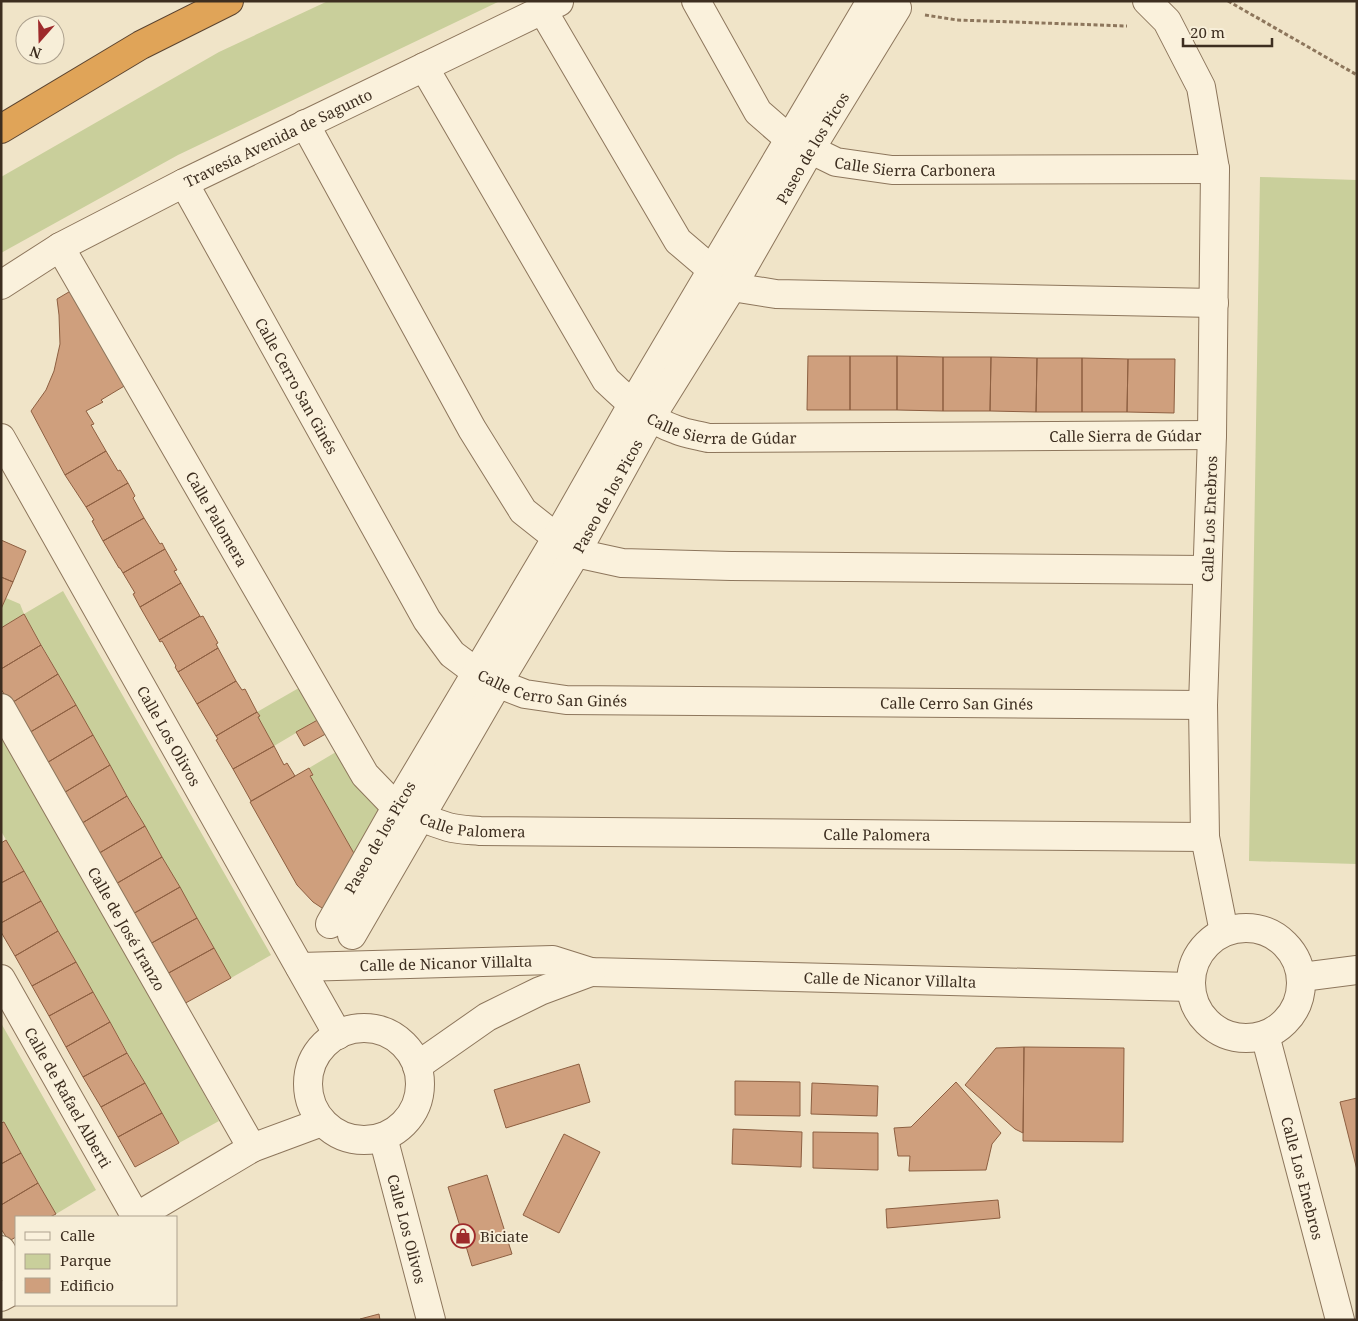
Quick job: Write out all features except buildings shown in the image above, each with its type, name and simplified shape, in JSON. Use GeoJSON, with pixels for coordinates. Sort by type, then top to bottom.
{"type":"FeatureCollection","features":[{"type":"Feature","properties":{"kind":"highway"},"geometry":{"type":"LineString","coordinates":[[1,129],[141,45],[229,1]]}},
{"type":"Feature","properties":{"kind":"street","name":"Calle Sierra Carbonera"},"geometry":{"type":"LineString","coordinates":[[696,1],[758,112],[800,145],[836,162],[892,170],[1215,169]]}},
{"type":"Feature","properties":{"kind":"street","name":"Paseo de los Picos"},"geometry":{"type":"LineString","coordinates":[[642,411],[732,287],[871,1]]}},
{"type":"Feature","properties":{"kind":"street","name":"Calle Los Enebros"},"geometry":{"type":"LineString","coordinates":[[1147,1],[1167,21],[1201,87],[1215,169],[1212,435],[1203,705],[1205,837],[1224,932]]}},
{"type":"Feature","properties":{"kind":"street","name":"Travesía Avenida de Sagunto"},"geometry":{"type":"LineString","coordinates":[[1,285],[60,247],[184,183],[551,5]]}},
{"type":"Feature","properties":{"kind":"street"},"geometry":{"type":"LineString","coordinates":[[551,5],[678,241],[732,287],[776,294],[1214,303]]}},
{"type":"Feature","properties":{"kind":"street","name":"Paseo de los Picos"},"geometry":{"type":"LineString","coordinates":[[341,930],[642,411],[712,269],[897,8]]}},
{"type":"Feature","properties":{"kind":"street","name":"Calle Sierra de Gúdar"},"geometry":{"type":"LineString","coordinates":[[424,68],[606,380],[642,411],[675,430],[708,438],[1212,435]]}},
{"type":"Feature","properties":{"kind":"street"},"geometry":{"type":"LineString","coordinates":[[305,124],[472,429],[523,511],[566,545],[622,564],[1208,570]]}},
{"type":"Feature","properties":{"kind":"street","name":"Calle Cerro San Ginés"},"geometry":{"type":"LineString","coordinates":[[184,183],[427,620],[452,654],[487,678],[525,694],[566,700],[1203,705]]}},
{"type":"Feature","properties":{"kind":"street","name":"Calle Palomera"},"geometry":{"type":"LineString","coordinates":[[60,247],[365,775],[392,803],[409,812],[449,827],[480,832],[1205,837]]}},
{"type":"Feature","properties":{"kind":"street","name":"Calle Los Olivos"},"geometry":{"type":"LineString","coordinates":[[1,438],[338,1035]]}},
{"type":"Feature","properties":{"kind":"street","name":"Calle de José Iranzo"},"geometry":{"type":"LineString","coordinates":[[1,708],[252,1148]]}},
{"type":"Feature","properties":{"kind":"street"},"geometry":{"type":"LineString","coordinates":[[1241,927],[1258,928],[1275,934],[1288,946],[1297,960],[1302,978],[1301,995],[1294,1012],[1282,1026],[1265,1035],[1249,1038],[1233,1036],[1218,1030],[1205,1020],[1196,1007],[1191,987],[1191,973],[1197,956],[1209,941],[1224,932],[1241,927]]}},
{"type":"Feature","properties":{"kind":"street","name":"Calle de Nicanor Villalta"},"geometry":{"type":"LineString","coordinates":[[300,967],[553,960],[591,972],[1191,987]]}},
{"type":"Feature","properties":{"kind":"street"},"geometry":{"type":"LineString","coordinates":[[1302,978],[1357,970]]}},
{"type":"Feature","properties":{"kind":"street","name":"Calle de Nicanor Villalta"},"geometry":{"type":"LineString","coordinates":[[417,1066],[487,1017],[540,991],[591,972]]}},
{"type":"Feature","properties":{"kind":"street","name":"Calle de Rafael Alberti"},"geometry":{"type":"LineString","coordinates":[[1,978],[135,1216]]}},
{"type":"Feature","properties":{"kind":"street"},"geometry":{"type":"LineString","coordinates":[[356,1029],[375,1029],[393,1036],[408,1049],[417,1066],[420,1083],[418,1100],[410,1116],[398,1129],[383,1137],[367,1140],[350,1138],[335,1132],[322,1122],[310,1100],[308,1074],[314,1058],[324,1045],[338,1035],[356,1029]]}},
{"type":"Feature","properties":{"kind":"street","name":"Calle Los Enebros"},"geometry":{"type":"LineString","coordinates":[[1265,1035],[1340,1320]]}},
{"type":"Feature","properties":{"kind":"street"},"geometry":{"type":"LineString","coordinates":[[138,1216],[252,1148],[322,1122]]}},
{"type":"Feature","properties":{"kind":"street","name":"Calle Los Olivos"},"geometry":{"type":"LineString","coordinates":[[383,1137],[431,1320]]}},
{"type":"Feature","properties":{"kind":"street"},"geometry":{"type":"LineString","coordinates":[[1,1250],[15,1274]]}},
{"type":"Feature","properties":{"kind":"street"},"geometry":{"type":"LineString","coordinates":[[1,1297],[15,1290]]}},
{"type":"Feature","properties":{"kind":"path"},"geometry":{"type":"LineString","coordinates":[[1228,1],[1357,76]]}},
{"type":"Feature","properties":{"kind":"path"},"geometry":{"type":"LineString","coordinates":[[897,8],[915,14],[957,20],[1127,26]]}},
{"type":"Feature","properties":{"kind":"green space"},"geometry":{"type":"Polygon","coordinates":[[[328,1],[500,1],[178,155],[1,253],[1,177],[219,52],[328,1]]]}},
{"type":"Feature","properties":{"kind":"green space"},"geometry":{"type":"Polygon","coordinates":[[[1260,177],[1357,180],[1357,864],[1249,861],[1260,177]]]}},
{"type":"Feature","properties":{"kind":"green space"},"geometry":{"type":"Polygon","coordinates":[[[63,591],[271,955],[231,978],[24,614],[63,591]]]}},
{"type":"Feature","properties":{"kind":"green space"},"geometry":{"type":"Polygon","coordinates":[[[6,598],[20,604],[24,614],[1,628],[1,609],[6,598]]]}},
{"type":"Feature","properties":{"kind":"green space"},"geometry":{"type":"Polygon","coordinates":[[[304,685],[323,717],[274,746],[257,712],[304,685]]]}},
{"type":"Feature","properties":{"kind":"green space"},"geometry":{"type":"Polygon","coordinates":[[[1,728],[219,1121],[179,1143],[1,831],[1,728]]]}},
{"type":"Feature","properties":{"kind":"green space"},"geometry":{"type":"Polygon","coordinates":[[[341,749],[385,812],[356,857],[310,776],[313,774],[309,768],[341,749]]]}},
{"type":"Feature","properties":{"kind":"green space"},"geometry":{"type":"Polygon","coordinates":[[[1,1023],[96,1190],[56,1214],[1,1118],[1,1023]]]}},
{"type":"Feature","properties":{"kind":"place","name":"Biciate"},"geometry":{"type":"Point","coordinates":[463,1236]}}]}
